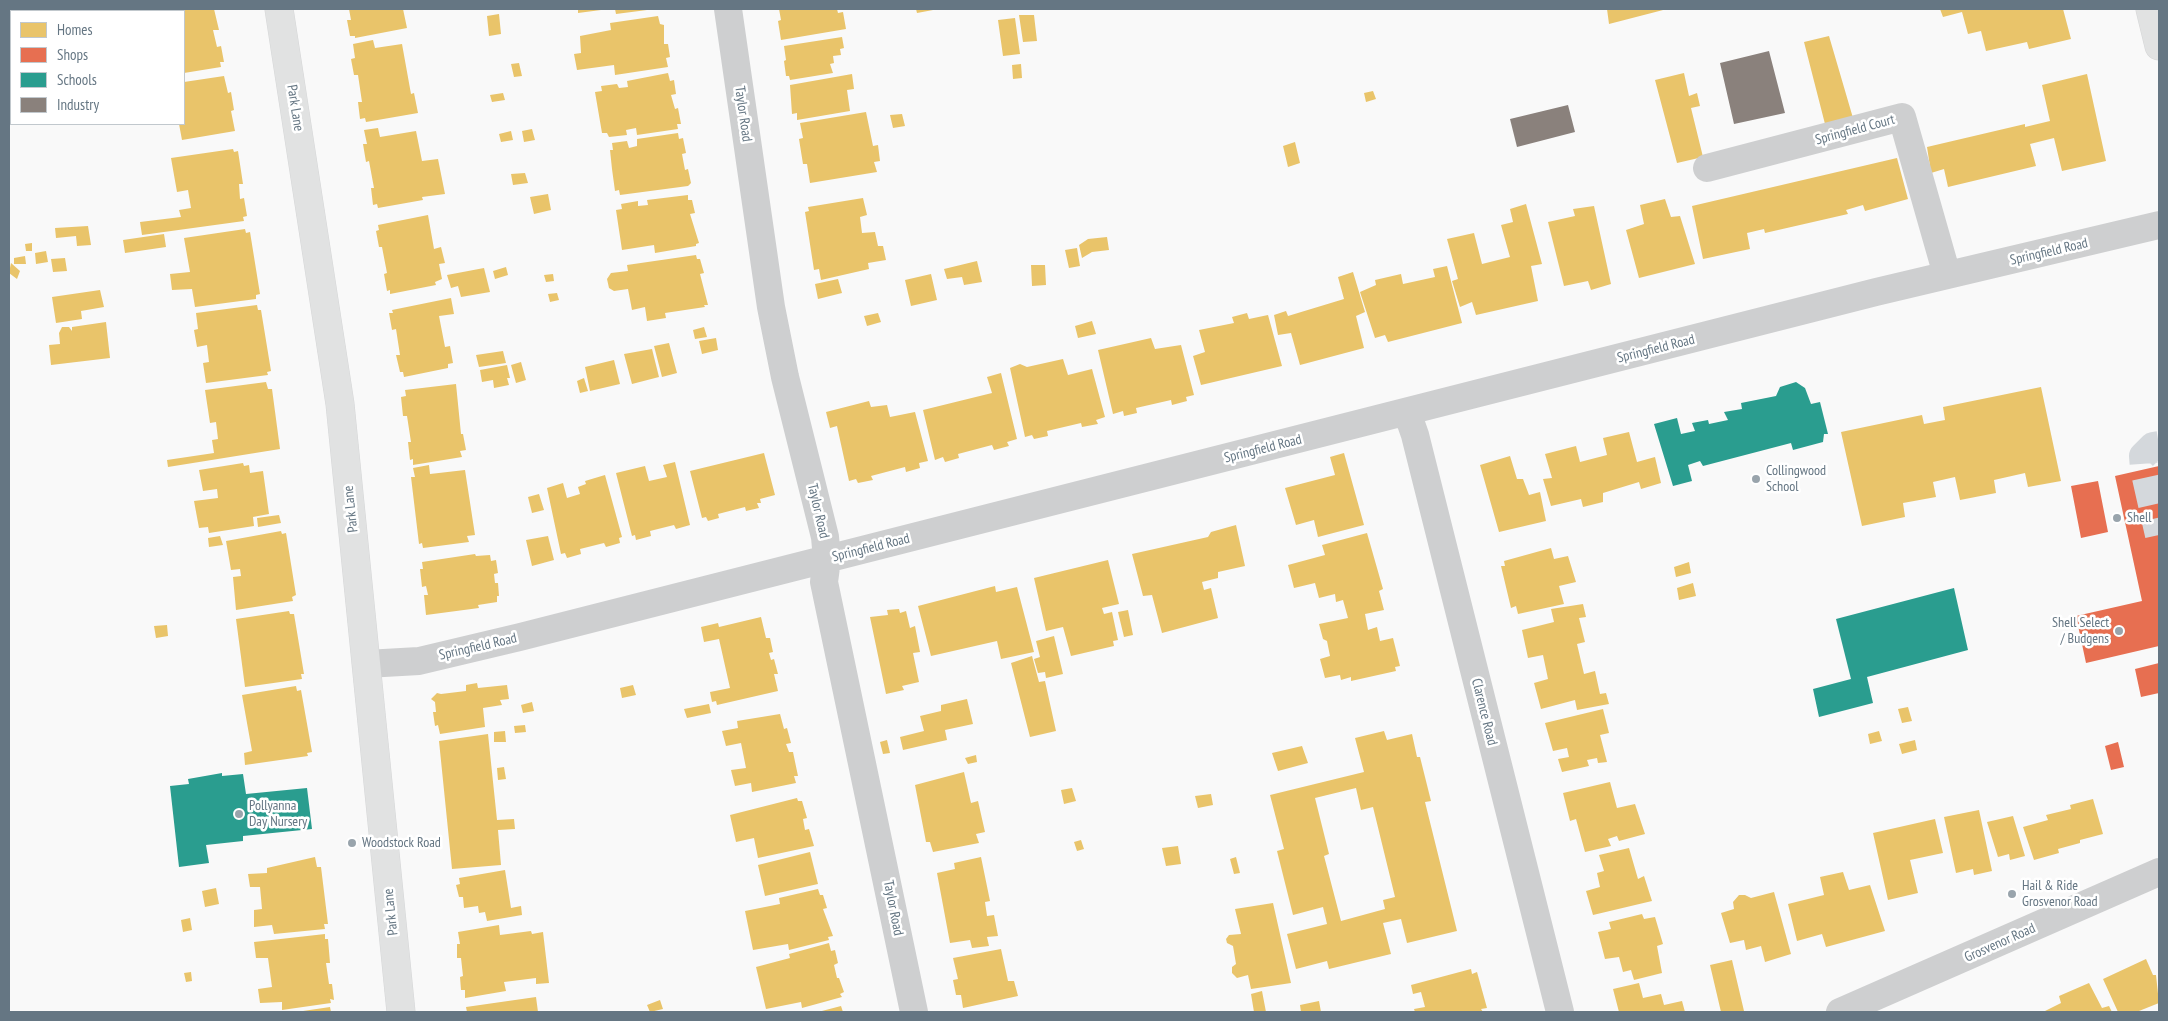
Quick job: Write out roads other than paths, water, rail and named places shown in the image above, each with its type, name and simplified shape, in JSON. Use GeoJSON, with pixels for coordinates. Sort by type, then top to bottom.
{"type":"FeatureCollection","features":[{"type":"Feature","properties":{"kind":"main road","name":"Park Lane"},"geometry":{"type":"LineString","coordinates":[[279,9],[340,404],[402,1012]]}},
{"type":"Feature","properties":{"kind":"main road"},"geometry":{"type":"LineString","coordinates":[[2150,9],[2159,46]]}},
{"type":"Feature","properties":{"kind":"street","name":"Taylor Road"},"geometry":{"type":"LineString","coordinates":[[728,9],[771,307],[785,377],[825,537],[827,559],[824,582],[914,1012]]}},
{"type":"Feature","properties":{"kind":"street","name":"Springfield Court"},"geometry":{"type":"LineString","coordinates":[[1707,168],[1902,117],[1947,276]]}},
{"type":"Feature","properties":{"kind":"street","name":"Springfield Road"},"geometry":{"type":"LineString","coordinates":[[366,664],[419,661],[1947,276],[2159,225]]}},
{"type":"Feature","properties":{"kind":"street","name":"Clarence Road"},"geometry":{"type":"LineString","coordinates":[[1407,412],[1417,445],[1560,1012]]}},
{"type":"Feature","properties":{"kind":"street","name":"Grosvenor Road"},"geometry":{"type":"LineString","coordinates":[[1840,1012],[2159,872]]}},
{"type":"Feature","properties":{"kind":"tunnel"},"geometry":{"type":"LineString","coordinates":[[2159,445],[2153,446],[2143,456],[2144,469],[2159,535]]}},
{"type":"Feature","properties":{"kind":"place","name":"Collingwood School"},"geometry":{"type":"Point","coordinates":[1756,479]}},
{"type":"Feature","properties":{"kind":"place","name":"Shell"},"geometry":{"type":"Point","coordinates":[2117,518]}},
{"type":"Feature","properties":{"kind":"place","name":"Shell Select / Budgens"},"geometry":{"type":"Point","coordinates":[2119,631]}},
{"type":"Feature","properties":{"kind":"place","name":"Pollyanna Day Nursery"},"geometry":{"type":"Point","coordinates":[239,814]}},
{"type":"Feature","properties":{"kind":"place","name":"Woodstock Road"},"geometry":{"type":"Point","coordinates":[352,843]}},
{"type":"Feature","properties":{"kind":"place","name":"Hail & Ride Grosvenor Road"},"geometry":{"type":"Point","coordinates":[2012,894]}}]}
